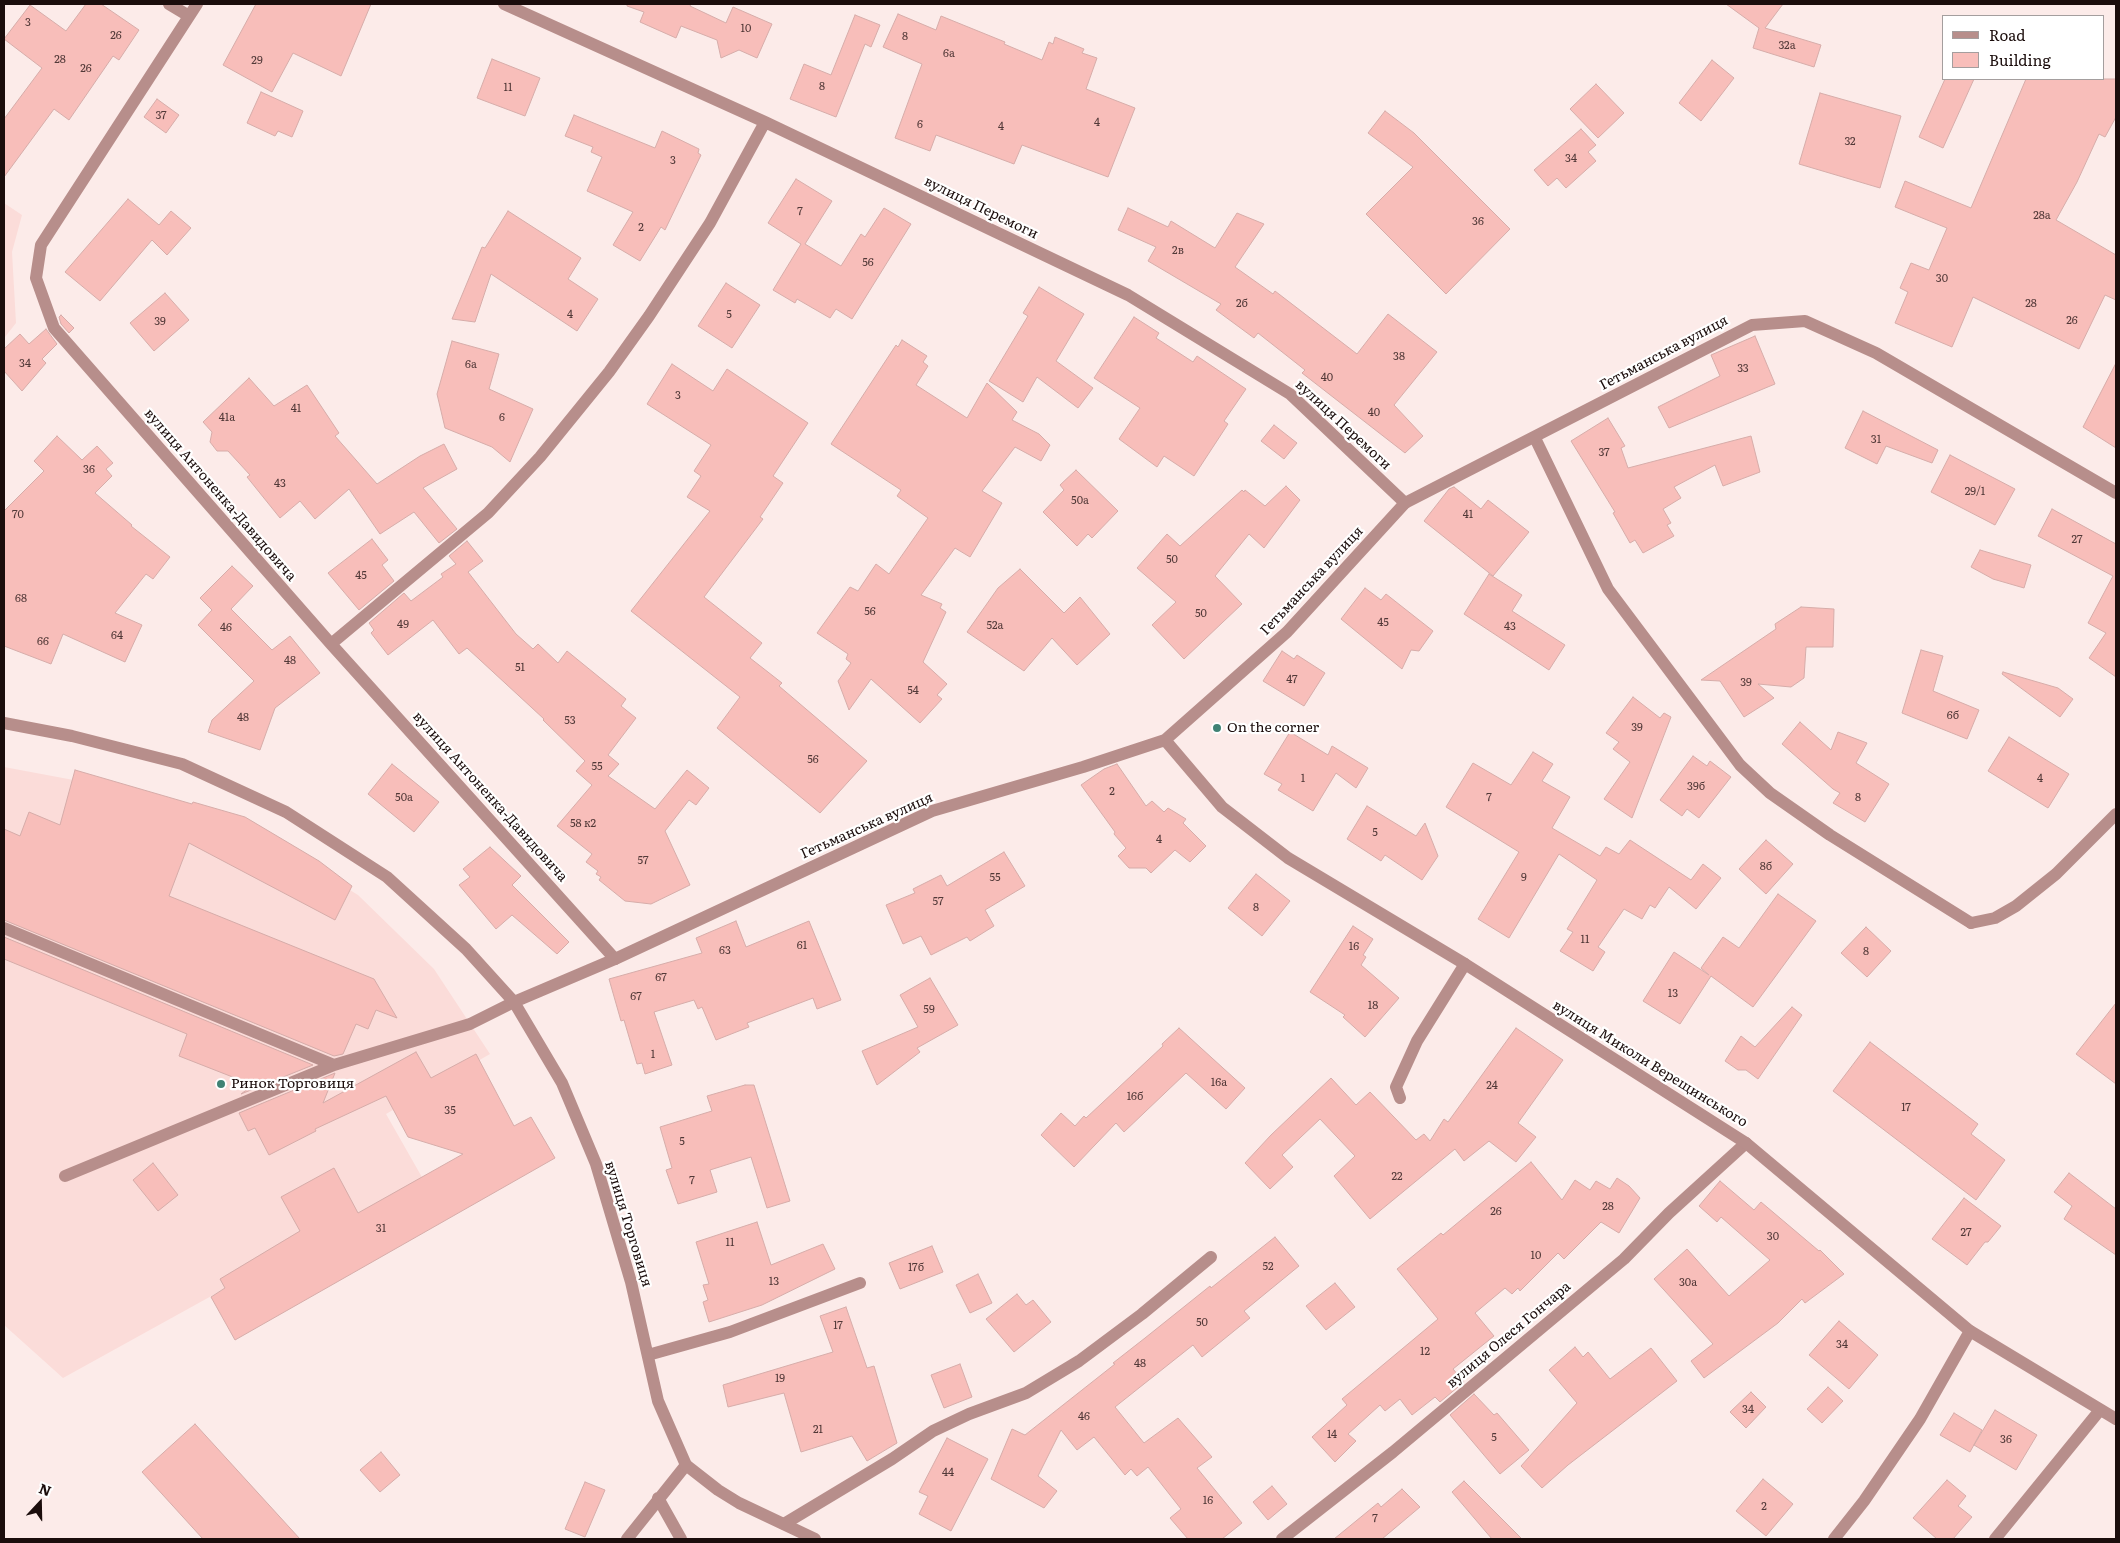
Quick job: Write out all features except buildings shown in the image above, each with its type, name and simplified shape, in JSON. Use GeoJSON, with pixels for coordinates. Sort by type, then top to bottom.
{"type":"FeatureCollection","features":[{"type":"Feature","properties":{"kind":"street"},"geometry":{"type":"LineString","coordinates":[[170,4],[189,16]]}},
{"type":"Feature","properties":{"kind":"street","name":"вулиця Антоненка-Давидовича"},"geometry":{"type":"LineString","coordinates":[[197,4],[41,245],[36,278],[54,328],[331,644],[615,958]]}},
{"type":"Feature","properties":{"kind":"street","name":"вулиця Перемоги"},"geometry":{"type":"LineString","coordinates":[[504,4],[765,122],[1128,295],[1290,394],[1405,503]]}},
{"type":"Feature","properties":{"kind":"street"},"geometry":{"type":"LineString","coordinates":[[331,644],[488,513],[540,457],[608,372],[654,308],[710,223],[765,122]]}},
{"type":"Feature","properties":{"kind":"street","name":"Гетьманська вулиця"},"geometry":{"type":"LineString","coordinates":[[65,1176],[334,1065],[470,1024],[514,1002],[615,958],[932,811],[1084,767],[1165,740],[1287,632],[1405,503],[1535,438],[1752,324],[1805,321],[1876,353],[2116,493]]}},
{"type":"Feature","properties":{"kind":"street"},"geometry":{"type":"LineString","coordinates":[[1535,438],[1608,589],[1740,765],[1770,793],[1830,835],[1971,923],[1995,918],[2016,906],[2056,874],[2116,814]]}},
{"type":"Feature","properties":{"kind":"street","name":"вулиця Торговиця"},"geometry":{"type":"LineString","coordinates":[[4,724],[72,736],[182,764],[286,812],[387,877],[466,949],[514,1002],[562,1083],[596,1164],[631,1282],[658,1401],[686,1465]]}},
{"type":"Feature","properties":{"kind":"street","name":"вулиця Миколи Верещинського"},"geometry":{"type":"LineString","coordinates":[[1165,740],[1222,807],[1288,858],[1465,964],[1746,1143],[1970,1332],[2116,1419]]}},
{"type":"Feature","properties":{"kind":"street"},"geometry":{"type":"LineString","coordinates":[[4,928],[334,1065]]}},
{"type":"Feature","properties":{"kind":"street"},"geometry":{"type":"LineString","coordinates":[[1400,1098],[1396,1087],[1416,1041],[1465,964]]}},
{"type":"Feature","properties":{"kind":"street","name":"вулиця Олеся Гончара"},"geometry":{"type":"LineString","coordinates":[[1282,1539],[1401,1445],[1618,1264],[1669,1213],[1746,1143]]}},
{"type":"Feature","properties":{"kind":"street"},"geometry":{"type":"LineString","coordinates":[[784,1524],[892,1459],[933,1431],[969,1414],[1026,1394],[1079,1362],[1142,1314],[1211,1257]]}},
{"type":"Feature","properties":{"kind":"street"},"geometry":{"type":"LineString","coordinates":[[648,1355],[730,1332],[860,1283]]}},
{"type":"Feature","properties":{"kind":"street"},"geometry":{"type":"LineString","coordinates":[[1834,1539],[1864,1501],[1920,1419],[1970,1332]]}},
{"type":"Feature","properties":{"kind":"street"},"geometry":{"type":"LineString","coordinates":[[1995,1539],[2100,1410]]}},
{"type":"Feature","properties":{"kind":"street"},"geometry":{"type":"LineString","coordinates":[[627,1539],[686,1465],[732,1498],[815,1539]]}},
{"type":"Feature","properties":{"kind":"street"},"geometry":{"type":"LineString","coordinates":[[658,1498],[681,1539]]}},
{"type":"Feature","properties":{"kind":"shaded area"},"geometry":{"type":"Polygon","coordinates":[[[4,203],[22,215],[12,252],[16,323],[5,337],[4,335],[4,203]]]}},
{"type":"Feature","properties":{"kind":"shaded area","name":"Ринок Торговиця"},"geometry":{"type":"Polygon","coordinates":[[[4,767],[127,790],[254,831],[358,895],[434,969],[490,1054],[386,1114],[423,1179],[63,1378],[4,1325],[4,767]]]}},
{"type":"Feature","properties":{"kind":"place","name":"On the corner"},"geometry":{"type":"Point","coordinates":[1217,728]}},
{"type":"Feature","properties":{"kind":"place","name":"Ринок Торговиця"},"geometry":{"type":"Point","coordinates":[221,1084]}}]}
